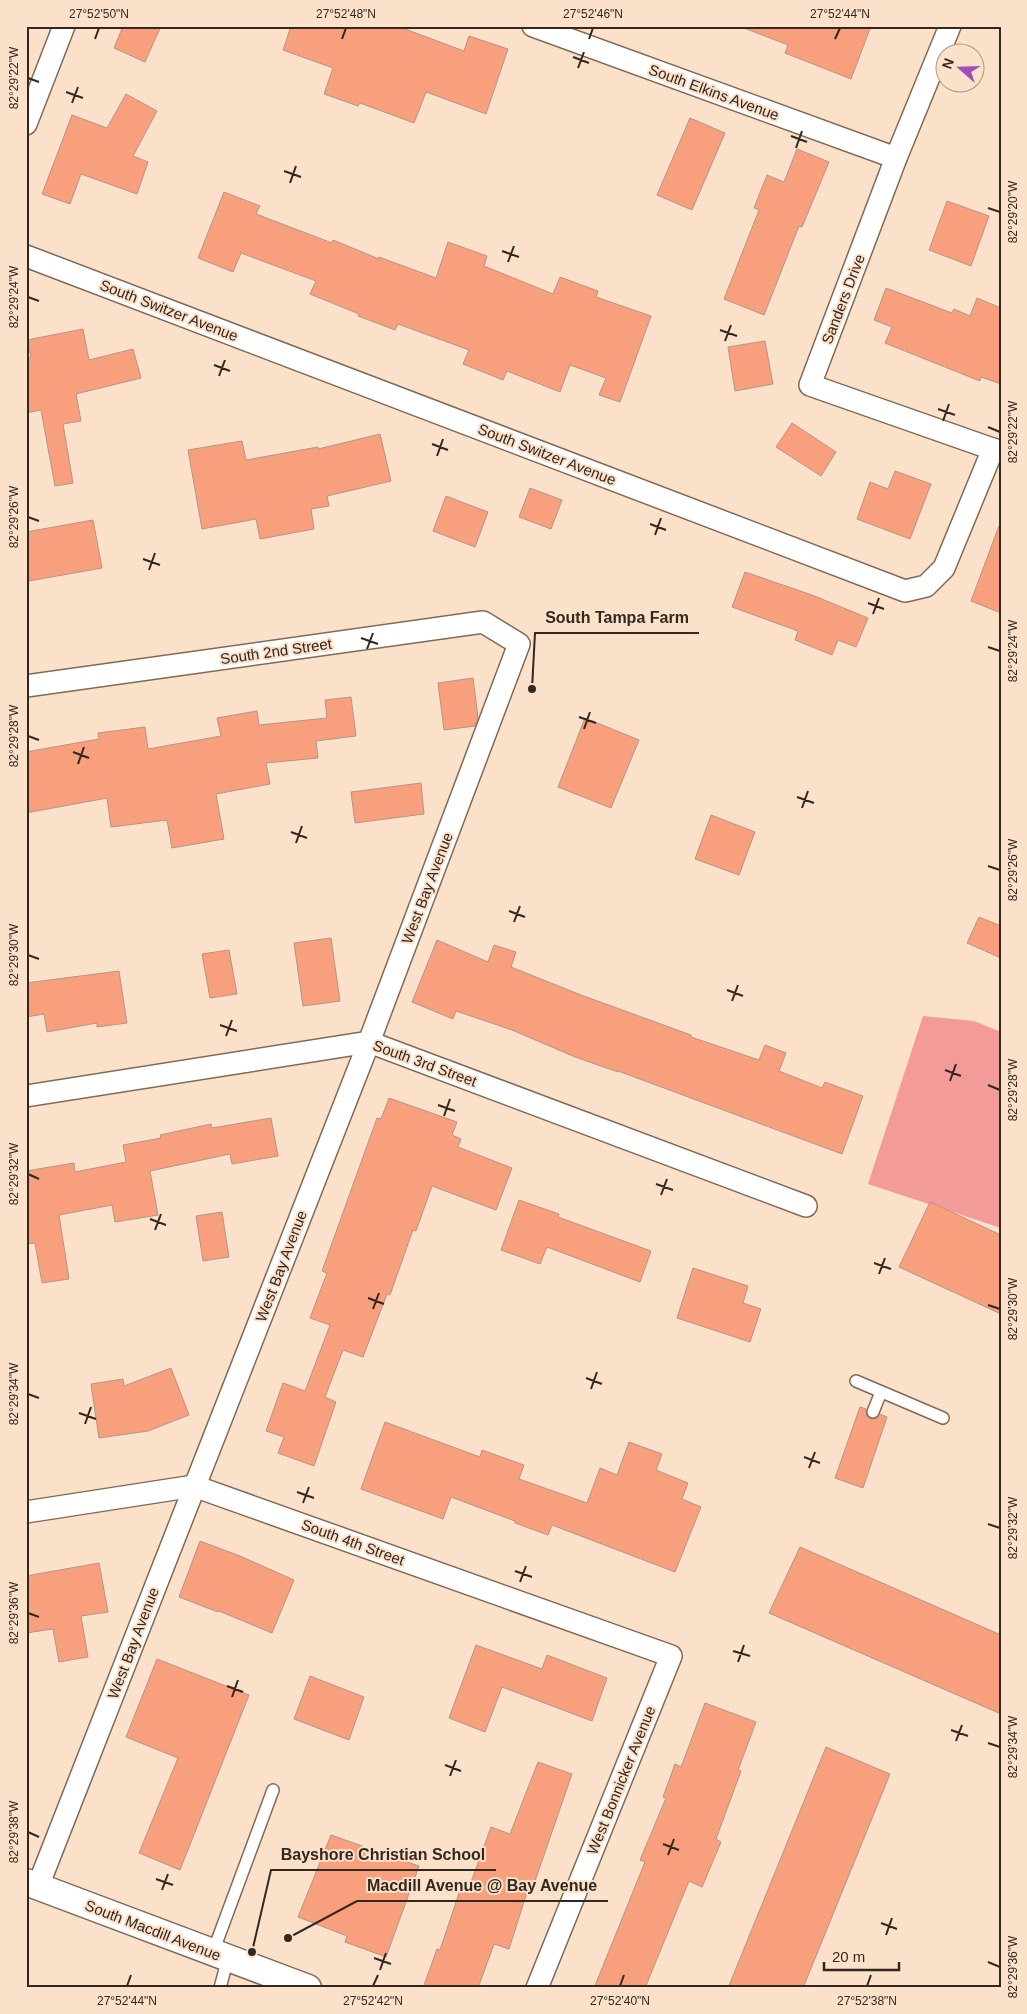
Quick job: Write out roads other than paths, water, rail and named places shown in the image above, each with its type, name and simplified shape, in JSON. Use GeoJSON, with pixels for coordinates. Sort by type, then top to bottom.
{"type":"FeatureCollection","features":[{"type":"Feature","properties":{"kind":"street"},"geometry":{"type":"LineString","coordinates":[[26,124],[64,26]]}},
{"type":"Feature","properties":{"kind":"street","name":"South Elkins Avenue"},"geometry":{"type":"LineString","coordinates":[[532,26],[896,158]]}},
{"type":"Feature","properties":{"kind":"street","name":"Sanders Drive"},"geometry":{"type":"LineString","coordinates":[[950,26],[896,158],[810,385],[997,451]]}},
{"type":"Feature","properties":{"kind":"street","name":"South Switzer Avenue"},"geometry":{"type":"LineString","coordinates":[[26,256],[905,591],[926,586],[944,568],[997,451]]}},
{"type":"Feature","properties":{"kind":"street","name":"South 2nd Street"},"geometry":{"type":"LineString","coordinates":[[26,686],[483,622],[519,644]]}},
{"type":"Feature","properties":{"kind":"street","name":"West Bay Avenue"},"geometry":{"type":"LineString","coordinates":[[32,1884],[194,1486],[369,1042],[519,644]]}},
{"type":"Feature","properties":{"kind":"street","name":"South 3rd Street"},"geometry":{"type":"LineString","coordinates":[[26,1096],[369,1042],[806,1206]]}},
{"type":"Feature","properties":{"kind":"street","name":"South 4th Street"},"geometry":{"type":"LineString","coordinates":[[26,1512],[194,1486],[671,1656]]}},
{"type":"Feature","properties":{"kind":"street","name":"West Bonnicker Avenue"},"geometry":{"type":"LineString","coordinates":[[537,1988],[671,1656]]}},
{"type":"Feature","properties":{"kind":"street","name":"South Macdill Avenue"},"geometry":{"type":"LineString","coordinates":[[32,1884],[308,1988]]}},
{"type":"Feature","properties":{"kind":"lane"},"geometry":{"type":"LineString","coordinates":[[856,1381],[943,1418]]}},
{"type":"Feature","properties":{"kind":"lane"},"geometry":{"type":"LineString","coordinates":[[873,1412],[881,1392]]}},
{"type":"Feature","properties":{"kind":"lane"},"geometry":{"type":"LineString","coordinates":[[220,1988],[220,1955],[274,1790]]}},
{"type":"Feature","properties":{"kind":"place","name":"South Tampa Farm"},"geometry":{"type":"Point","coordinates":[532,689]}},
{"type":"Feature","properties":{"kind":"place","name":"Macdill Avenue @ Bay Avenue"},"geometry":{"type":"Point","coordinates":[288,1938]}},
{"type":"Feature","properties":{"kind":"place","name":"Bayshore Christian School"},"geometry":{"type":"Point","coordinates":[252,1952]}}]}
